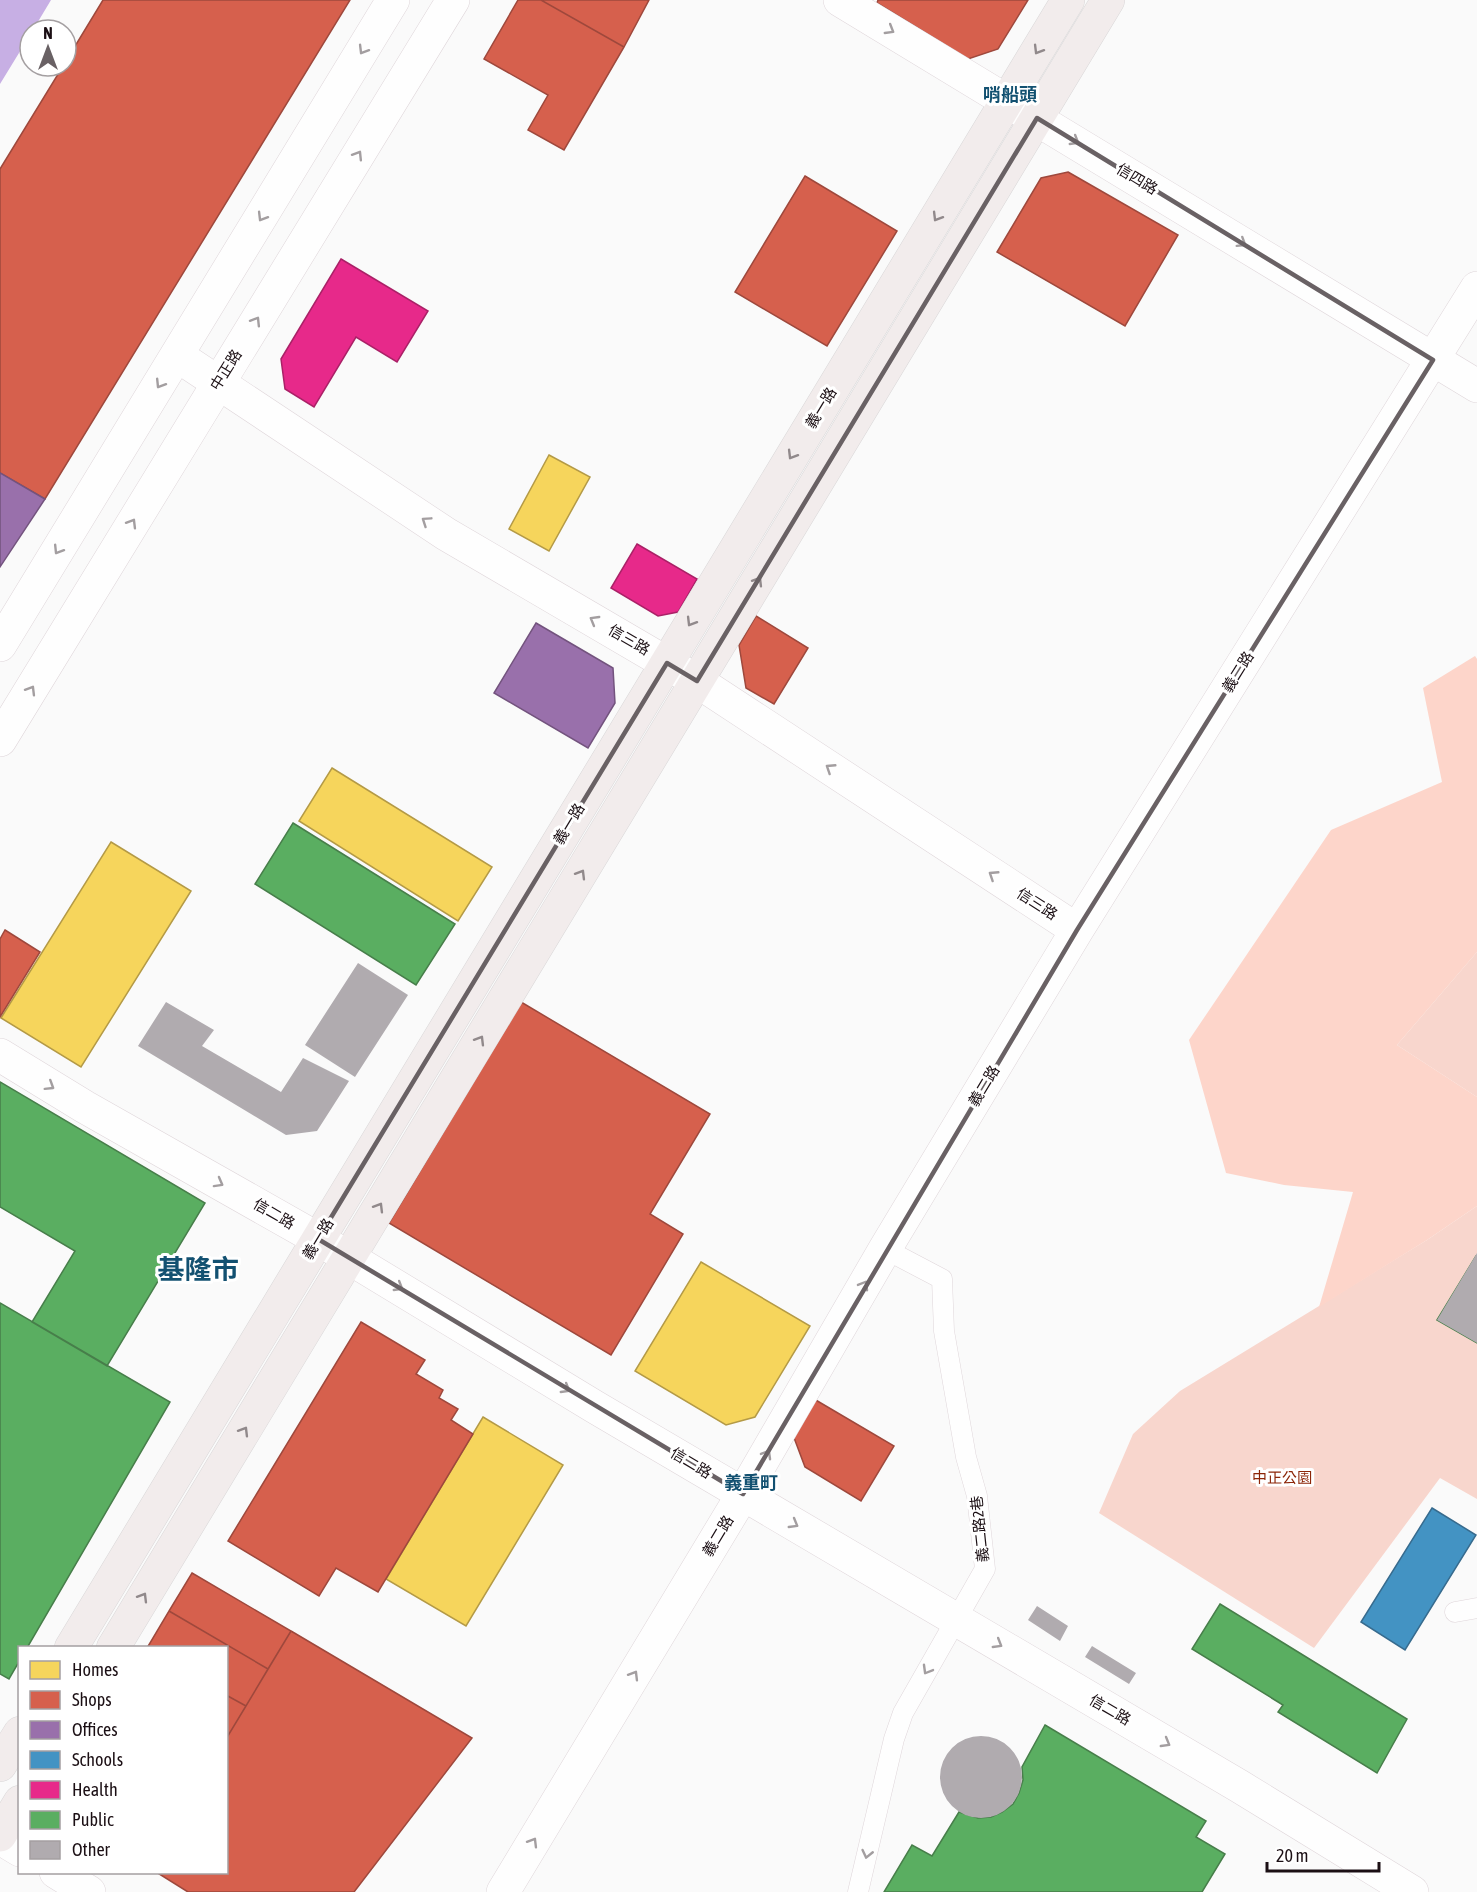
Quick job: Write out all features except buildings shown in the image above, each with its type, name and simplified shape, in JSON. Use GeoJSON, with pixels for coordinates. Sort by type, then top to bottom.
{"type":"FeatureCollection","features":[{"type":"Feature","properties":{"kind":"main road","name":"義一路"},"geometry":{"type":"LineString","coordinates":[[72,1646],[1068,0]]}},
{"type":"Feature","properties":{"kind":"main road"},"geometry":{"type":"LineString","coordinates":[[114,1646],[1108,0]]}},
{"type":"Feature","properties":{"kind":"main road"},"geometry":{"type":"LineString","coordinates":[[0,1765],[18,1735]]}},
{"type":"Feature","properties":{"kind":"main road"},"geometry":{"type":"LineString","coordinates":[[0,1836],[18,1805]]}},
{"type":"Feature","properties":{"kind":"street"},"geometry":{"type":"LineString","coordinates":[[0,645],[393,0]]}},
{"type":"Feature","properties":{"kind":"street","name":"中正路"},"geometry":{"type":"LineString","coordinates":[[0,740],[453,0]]}},
{"type":"Feature","properties":{"kind":"street","name":"信四路"},"geometry":{"type":"LineString","coordinates":[[840,0],[1477,386]]}},
{"type":"Feature","properties":{"kind":"street","name":"義二路"},"geometry":{"type":"LineString","coordinates":[[503,1892],[743,1494],[885,1249],[1077,930],[1477,288]]}},
{"type":"Feature","properties":{"kind":"street","name":"信三路"},"geometry":{"type":"LineString","coordinates":[[177,356],[446,534],[697,681],[1077,930]]}},
{"type":"Feature","properties":{"kind":"street","name":"信二路"},"geometry":{"type":"LineString","coordinates":[[0,1055],[85,1107],[349,1257],[743,1494],[1239,1786],[1412,1892]]}},
{"type":"Feature","properties":{"kind":"street"},"geometry":{"type":"LineString","coordinates":[[0,1836],[18,1849]]}},
{"type":"Feature","properties":{"kind":"street"},"geometry":{"type":"LineString","coordinates":[[59,1874],[89,1892]]}},
{"type":"Feature","properties":{"kind":"lane","name":"義二路2巷"},"geometry":{"type":"LineString","coordinates":[[858,1892],[894,1739],[903,1713],[985,1569],[977,1496],[966,1457],[944,1331],[942,1279],[885,1249]]}},
{"type":"Feature","properties":{"kind":"lane"},"geometry":{"type":"LineString","coordinates":[[1455,1612],[1477,1608]]}},
{"type":"Feature","properties":{"kind":"highlighted area"},"geometry":{"type":"Polygon","coordinates":[[[1037,118],[1433,360],[1077,930],[743,1494],[318,1239],[667,663],[697,681],[1037,118]]]}},
{"type":"Feature","properties":{"kind":"green space"},"geometry":{"type":"Polygon","coordinates":[[[1477,952],[1477,1097],[1397,1045],[1477,952]]]}},
{"type":"Feature","properties":{"kind":"green space","name":"中正公園"},"geometry":{"type":"Polygon","coordinates":[[[1477,1206],[1477,1499],[1440,1478],[1314,1648],[1099,1513],[1133,1434],[1180,1391],[1427,1240],[1477,1206]]]}},
{"type":"Feature","properties":{"kind":"shaded area"},"geometry":{"type":"Polygon","coordinates":[[[0,0],[51,0],[40,18],[18,18],[18,55],[0,84],[0,0]]]}},
{"type":"Feature","properties":{"kind":"shaded area"},"geometry":{"type":"Polygon","coordinates":[[[1475,656],[1477,659],[1477,952],[1397,1045],[1477,1097],[1477,1206],[1319,1307],[1353,1192],[1284,1185],[1226,1173],[1189,1040],[1331,830],[1442,782],[1423,688],[1475,656]]]}},
{"type":"Feature","properties":{"kind":"district","name":"哨船頭"},"geometry":{"type":"Point","coordinates":[1010,95]}},
{"type":"Feature","properties":{"kind":"district","name":"基隆市"},"geometry":{"type":"Point","coordinates":[198,1270]}},
{"type":"Feature","properties":{"kind":"district","name":"義重町"},"geometry":{"type":"Point","coordinates":[751,1483]}}]}
